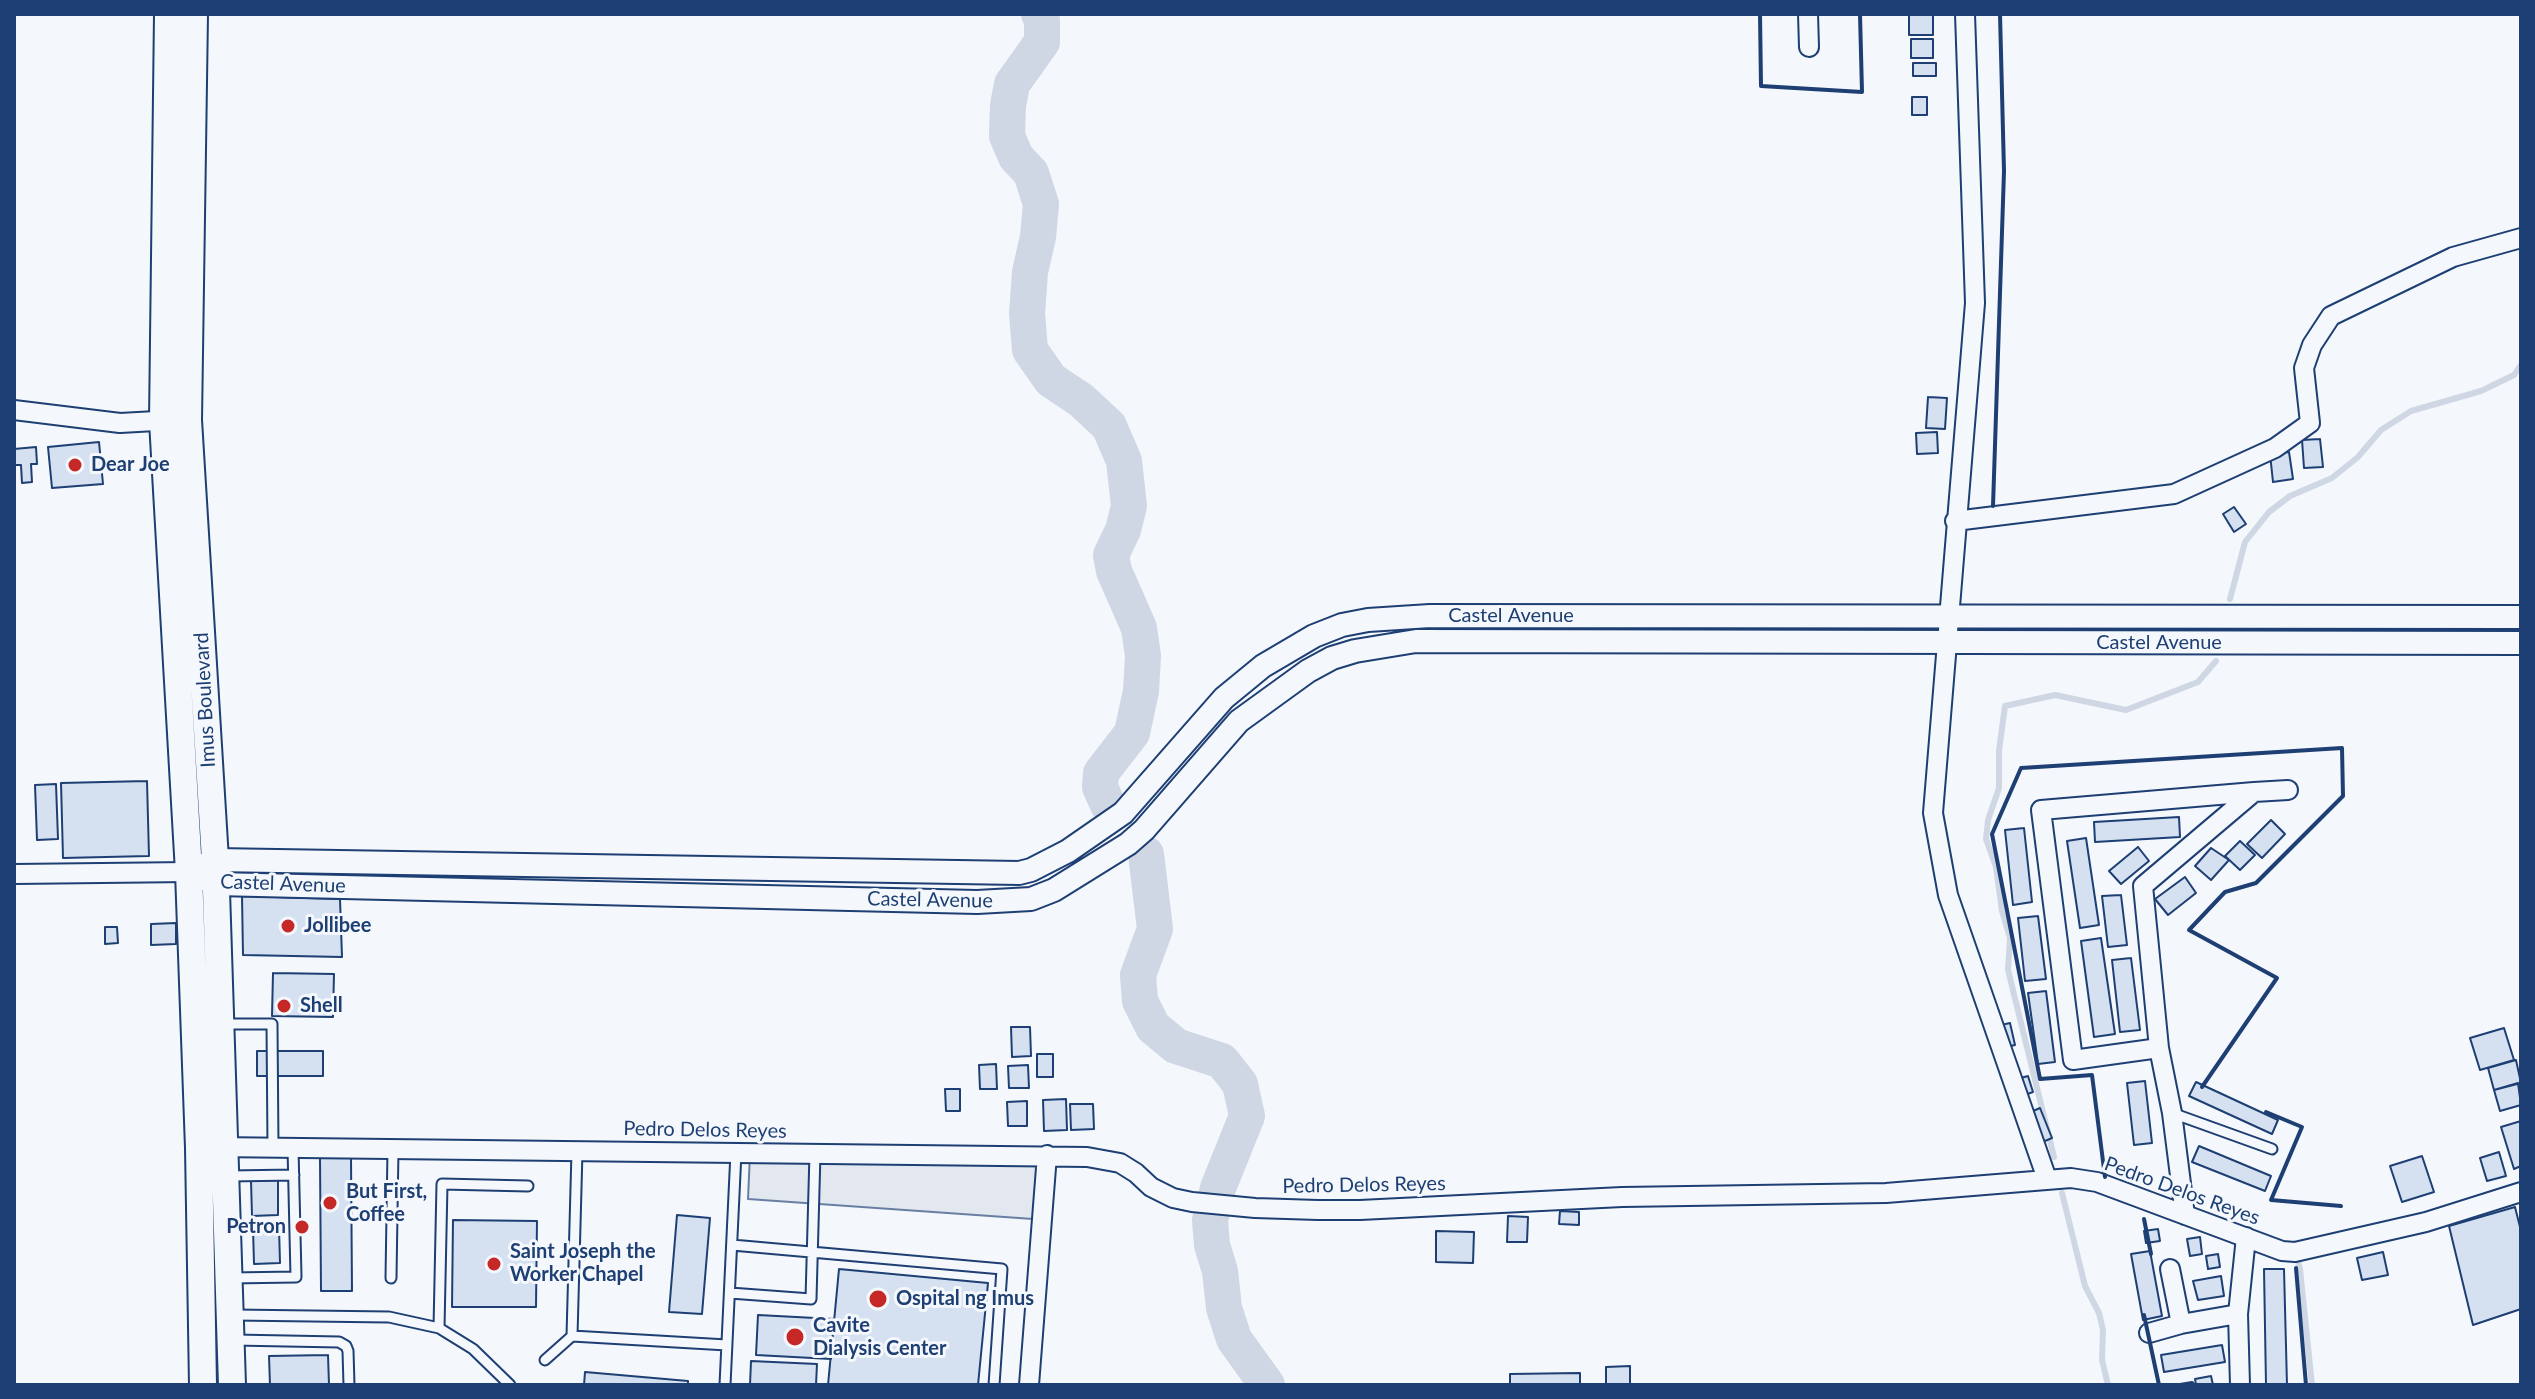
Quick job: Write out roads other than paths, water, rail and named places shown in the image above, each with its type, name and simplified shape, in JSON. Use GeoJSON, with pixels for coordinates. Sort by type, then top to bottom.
{"type":"FeatureCollection","features":[{"type":"Feature","properties":{"kind":"main road","name":"Imus Boulevard"},"geometry":{"type":"LineString","coordinates":[[168,14],[203,1385]]}},
{"type":"Feature","properties":{"kind":"main road","name":"Imus Boulevard"},"geometry":{"type":"LineString","coordinates":[[194,14],[176,420],[216,872],[232,1385]]}},
{"type":"Feature","properties":{"kind":"street"},"geometry":{"type":"LineString","coordinates":[[1808,14],[1809,47]]}},
{"type":"Feature","properties":{"kind":"street"},"geometry":{"type":"LineString","coordinates":[[1965,14],[1975,303],[1933,813],[1948,895],[2047,1179]]}},
{"type":"Feature","properties":{"kind":"street"},"geometry":{"type":"LineString","coordinates":[[1955,521],[2174,494],[2275,448],[2310,423],[2304,368],[2312,345],[2331,316],[2453,257],[2521,238]]}},
{"type":"Feature","properties":{"kind":"street"},"geometry":{"type":"LineString","coordinates":[[14,410],[120,423],[176,420]]}},
{"type":"Feature","properties":{"kind":"street","name":"Castel Avenue"},"geometry":{"type":"LineString","coordinates":[[189,872],[1019,873],[1059,856],[1123,813],[1224,698],[1243,682],[1290,649],[1342,625],[1368,620],[1430,616],[2521,617]]}},
{"type":"Feature","properties":{"kind":"street","name":"Castel Avenue"},"geometry":{"type":"LineString","coordinates":[[216,872],[945,901],[1019,901],[1054,890],[1128,844],[1144,830],[1239,721],[1308,671],[1332,658],[1355,651],[1416,641],[2521,643]]}},
{"type":"Feature","properties":{"kind":"street"},"geometry":{"type":"LineString","coordinates":[[2159,1048],[2073,1060],[2041,810],[2288,790]]}},
{"type":"Feature","properties":{"kind":"street"},"geometry":{"type":"LineString","coordinates":[[2185,1215],[2172,1113],[2159,1048],[2143,886],[2254,792]]}},
{"type":"Feature","properties":{"kind":"street"},"geometry":{"type":"LineString","coordinates":[[14,874],[189,872]]}},
{"type":"Feature","properties":{"kind":"street","name":"Pedro Delos Reyes"},"geometry":{"type":"LineString","coordinates":[[199,1148],[1087,1157],[1120,1163],[1151,1187],[1173,1198],[1192,1202],[1360,1210],[1622,1197],[1886,1193],[2071,1178],[2097,1182],[2282,1251],[2296,1252],[2426,1222],[2521,1192]]}},
{"type":"Feature","properties":{"kind":"street"},"geometry":{"type":"LineString","coordinates":[[1029,1385],[1047,1155]]}},
{"type":"Feature","properties":{"kind":"street"},"geometry":{"type":"LineString","coordinates":[[2240,1385],[2238,1314],[2246,1237]]}},
{"type":"Feature","properties":{"kind":"street"},"geometry":{"type":"LineString","coordinates":[[2170,1269],[2181,1324]]}},
{"type":"Feature","properties":{"kind":"street"},"geometry":{"type":"LineString","coordinates":[[2149,1333],[2238,1314]]}},
{"type":"Feature","properties":{"kind":"lane"},"geometry":{"type":"LineString","coordinates":[[221,1024],[272,1024],[273,1148]]}},
{"type":"Feature","properties":{"kind":"lane"},"geometry":{"type":"LineString","coordinates":[[2172,1113],[2272,1149]]}},
{"type":"Feature","properties":{"kind":"lane"},"geometry":{"type":"LineString","coordinates":[[230,1278],[296,1277],[293,1148]]}},
{"type":"Feature","properties":{"kind":"lane"},"geometry":{"type":"LineString","coordinates":[[391,1278],[393,1149]]}},
{"type":"Feature","properties":{"kind":"lane"},"geometry":{"type":"LineString","coordinates":[[572,1336],[577,1151]]}},
{"type":"Feature","properties":{"kind":"lane"},"geometry":{"type":"LineString","coordinates":[[725,1385],[736,1152]]}},
{"type":"Feature","properties":{"kind":"lane"},"geometry":{"type":"LineString","coordinates":[[730,1293],[811,1299],[815,1153]]}},
{"type":"Feature","properties":{"kind":"lane"},"geometry":{"type":"LineString","coordinates":[[226,1176],[294,1175]]}},
{"type":"Feature","properties":{"kind":"lane"},"geometry":{"type":"LineString","coordinates":[[439,1328],[442,1184],[528,1186]]}},
{"type":"Feature","properties":{"kind":"lane"},"geometry":{"type":"LineString","coordinates":[[732,1245],[1002,1269],[994,1385]]}},
{"type":"Feature","properties":{"kind":"lane"},"geometry":{"type":"LineString","coordinates":[[231,1328],[389,1317],[439,1328],[473,1349],[510,1385]]}},
{"type":"Feature","properties":{"kind":"lane"},"geometry":{"type":"LineString","coordinates":[[231,1328],[339,1342],[348,1351],[349,1385]]}},
{"type":"Feature","properties":{"kind":"lane"},"geometry":{"type":"LineString","coordinates":[[545,1360],[572,1336],[727,1345]]}},
{"type":"Feature","properties":{"kind":"waterway"},"geometry":{"type":"LineString","coordinates":[[1039,14],[1042,42],[1012,84],[1007,136],[1016,157],[1031,173],[1041,204],[1030,272],[1027,314],[1030,350],[1051,380],[1081,400],[1109,426],[1124,461],[1129,506],[1123,530],[1111,555],[1114,571],[1139,628],[1143,656],[1141,691],[1132,733],[1101,773],[1100,787],[1108,805]]}},
{"type":"Feature","properties":{"kind":"waterway"},"geometry":{"type":"LineString","coordinates":[[2230,599],[2245,542],[2269,512],[2290,496],[2332,478],[2358,457],[2381,430],[2411,411],[2481,391],[2514,375],[2521,365]]}},
{"type":"Feature","properties":{"kind":"waterway"},"geometry":{"type":"LineString","coordinates":[[2054,1157],[2008,970],[2010,938],[2002,911],[1996,867],[1986,839],[1988,820],[1999,788],[1999,751],[2005,706],[2055,695],[2126,710],[2198,682],[2216,661]]}},
{"type":"Feature","properties":{"kind":"waterway"},"geometry":{"type":"LineString","coordinates":[[1146,854],[1155,929],[1138,975],[1140,1001],[1153,1027],[1176,1046],[1222,1061],[1240,1084],[1247,1116],[1218,1188],[1210,1220],[1212,1245],[1220,1271],[1224,1308],[1234,1339],[1267,1385]]}},
{"type":"Feature","properties":{"kind":"waterway"},"geometry":{"type":"LineString","coordinates":[[2062,1193],[2085,1286],[2099,1313],[2103,1330],[2102,1360],[2108,1385]]}},
{"type":"Feature","properties":{"kind":"waterway"},"geometry":{"type":"LineString","coordinates":[[2296,1254],[2312,1385]]}},
{"type":"Feature","properties":{"kind":"place","name":"Dear Joe"},"geometry":{"type":"Point","coordinates":[75,465]}},
{"type":"Feature","properties":{"kind":"place","name":"Jollibee"},"geometry":{"type":"Point","coordinates":[288,926]}},
{"type":"Feature","properties":{"kind":"place","name":"Shell"},"geometry":{"type":"Point","coordinates":[284,1006]}},
{"type":"Feature","properties":{"kind":"place","name":"But First, Coffee"},"geometry":{"type":"Point","coordinates":[330,1203]}},
{"type":"Feature","properties":{"kind":"place","name":"Petron"},"geometry":{"type":"Point","coordinates":[302,1227]}},
{"type":"Feature","properties":{"kind":"place","name":"Saint Joseph the Worker Chapel"},"geometry":{"type":"Point","coordinates":[494,1264]}},
{"type":"Feature","properties":{"kind":"place","name":"Ospital ng Imus"},"geometry":{"type":"Point","coordinates":[878,1299]}},
{"type":"Feature","properties":{"kind":"place","name":"Cavite Dialysis Center"},"geometry":{"type":"Point","coordinates":[795,1337]}}]}
